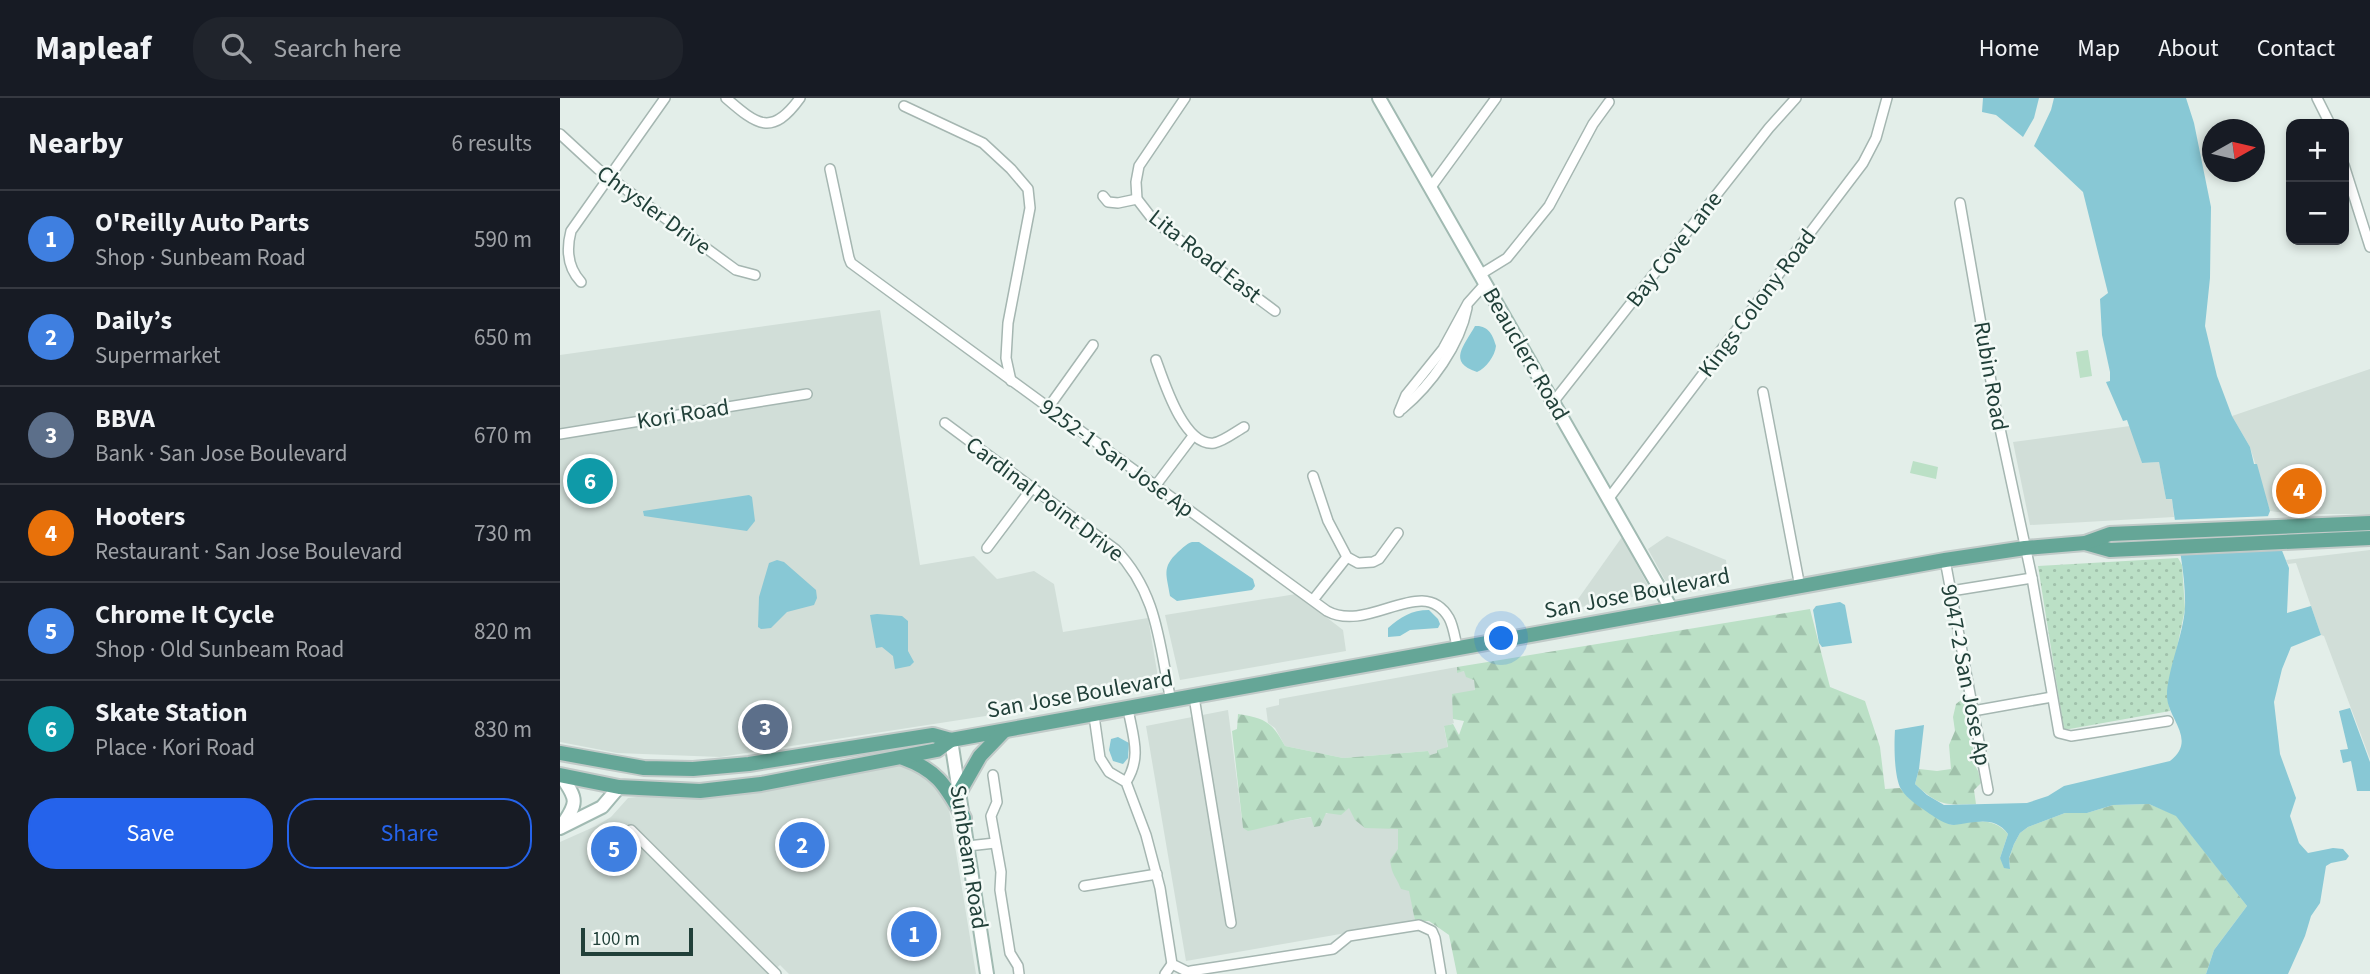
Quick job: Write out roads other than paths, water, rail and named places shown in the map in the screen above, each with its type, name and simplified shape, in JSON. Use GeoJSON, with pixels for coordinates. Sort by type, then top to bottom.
{"type":"FeatureCollection","features":[{"type":"Feature","properties":{"kind":"main road","name":"San Jose Boulevard"},"geometry":{"type":"LineString","coordinates":[[560,753],[644,768],[693,769],[749,764],[933,735],[951,740],[1945,560],[2025,548],[2085,543],[2110,534],[2370,523]]}},
{"type":"Feature","properties":{"kind":"main road","name":"San Jose Boulevard"},"geometry":{"type":"LineString","coordinates":[[2085,543],[2110,550],[2370,538]]}},
{"type":"Feature","properties":{"kind":"main road"},"geometry":{"type":"LineString","coordinates":[[960,791],[980,756],[1004,731]]}},
{"type":"Feature","properties":{"kind":"main road","name":"San Jose Boulevard"},"geometry":{"type":"LineString","coordinates":[[561,776],[619,787],[681,790],[734,788],[937,750],[951,740]]}},
{"type":"Feature","properties":{"kind":"main road"},"geometry":{"type":"LineString","coordinates":[[902,757],[933,772],[943,782],[964,818]]}},
{"type":"Feature","properties":{"kind":"street"},"geometry":{"type":"LineString","coordinates":[[581,282],[571,272],[568,247],[571,231],[665,98]]}},
{"type":"Feature","properties":{"kind":"street"},"geometry":{"type":"LineString","coordinates":[[726,98],[753,121],[765,124],[773,123],[787,115],[800,98]]}},
{"type":"Feature","properties":{"kind":"street"},"geometry":{"type":"LineString","coordinates":[[1103,196],[1108,202],[1118,203],[1137,199],[1139,166],[1185,98]]}},
{"type":"Feature","properties":{"kind":"street","name":"Beauclerc Road"},"geometry":{"type":"LineString","coordinates":[[1379,98],[1672,610]]}},
{"type":"Feature","properties":{"kind":"street"},"geometry":{"type":"LineString","coordinates":[[1431,187],[1496,98]]}},
{"type":"Feature","properties":{"kind":"street","name":"Bay Cove Lane"},"geometry":{"type":"LineString","coordinates":[[1554,401],[1769,128],[1796,98]]}},
{"type":"Feature","properties":{"kind":"street","name":"Kings Colony Road"},"geometry":{"type":"LineString","coordinates":[[1609,498],[1863,163],[1876,138],[1887,98]]}},
{"type":"Feature","properties":{"kind":"street"},"geometry":{"type":"LineString","coordinates":[[2317,98],[2328,119]]}},
{"type":"Feature","properties":{"kind":"street"},"geometry":{"type":"LineString","coordinates":[[1436,364],[1406,395],[1399,412],[1412,401],[1436,364],[1483,278],[1507,258],[1558,193],[1593,124],[1609,102]]}},
{"type":"Feature","properties":{"kind":"street"},"geometry":{"type":"LineString","coordinates":[[904,106],[983,143],[1028,189],[1030,208],[1008,323],[1006,358],[1011,381]]}},
{"type":"Feature","properties":{"kind":"street","name":"Chrysler Drive"},"geometry":{"type":"LineString","coordinates":[[560,134],[608,177],[736,270],[755,275]]}},
{"type":"Feature","properties":{"kind":"street","name":"9252-1 San Jose Ap"},"geometry":{"type":"LineString","coordinates":[[830,169],[851,263],[1336,616],[1353,618],[1424,600],[1434,603],[1448,616],[1458,650]]}},
{"type":"Feature","properties":{"kind":"street"},"geometry":{"type":"LineString","coordinates":[[2349,181],[2370,247]]}},
{"type":"Feature","properties":{"kind":"street","name":"Lita Road East"},"geometry":{"type":"LineString","coordinates":[[1137,199],[1154,221],[1275,311]]}},
{"type":"Feature","properties":{"kind":"street","name":"Rubin Road"},"geometry":{"type":"LineString","coordinates":[[1961,203],[1996,410],[2032,578],[2059,733],[2071,736],[2168,720]]}},
{"type":"Feature","properties":{"kind":"street"},"geometry":{"type":"LineString","coordinates":[[1048,408],[1093,345]]}},
{"type":"Feature","properties":{"kind":"street"},"geometry":{"type":"LineString","coordinates":[[1156,360],[1170,397],[1193,436],[1205,443],[1215,443],[1244,427]]}},
{"type":"Feature","properties":{"kind":"street"},"geometry":{"type":"LineString","coordinates":[[1763,392],[1800,587]]}},
{"type":"Feature","properties":{"kind":"street","name":"Kori Road"},"geometry":{"type":"LineString","coordinates":[[560,434],[807,394]]}},
{"type":"Feature","properties":{"kind":"street","name":"Cardinal Point Drive"},"geometry":{"type":"LineString","coordinates":[[945,423],[1115,549],[1135,572],[1151,604],[1171,701]]}},
{"type":"Feature","properties":{"kind":"street"},"geometry":{"type":"LineString","coordinates":[[1156,485],[1193,436]]}},
{"type":"Feature","properties":{"kind":"street"},"geometry":{"type":"LineString","coordinates":[[1313,475],[1328,521],[1347,557],[1358,563],[1373,562],[1379,559],[1398,533]]}},
{"type":"Feature","properties":{"kind":"street"},"geometry":{"type":"LineString","coordinates":[[987,548],[1032,488]]}},
{"type":"Feature","properties":{"kind":"street"},"geometry":{"type":"LineString","coordinates":[[1313,600],[1347,557]]}},
{"type":"Feature","properties":{"kind":"street","name":"9047-2 San Jose Ap"},"geometry":{"type":"LineString","coordinates":[[1945,560],[1988,790]]}},
{"type":"Feature","properties":{"kind":"street"},"geometry":{"type":"LineString","coordinates":[[1951,591],[2032,578]]}},
{"type":"Feature","properties":{"kind":"street"},"geometry":{"type":"LineString","coordinates":[[1194,697],[1231,923]]}},
{"type":"Feature","properties":{"kind":"street"},"geometry":{"type":"LineString","coordinates":[[1973,711],[2052,697]]}},
{"type":"Feature","properties":{"kind":"street"},"geometry":{"type":"LineString","coordinates":[[1126,782],[1133,771],[1136,752],[1128,709]]}},
{"type":"Feature","properties":{"kind":"street"},"geometry":{"type":"LineString","coordinates":[[1094,716],[1100,758],[1109,772],[1126,782],[1157,874],[1172,964],[1164,974]]}},
{"type":"Feature","properties":{"kind":"street","name":"Sunbeam Road"},"geometry":{"type":"LineString","coordinates":[[951,740],[987,974]]}},
{"type":"Feature","properties":{"kind":"street"},"geometry":{"type":"LineString","coordinates":[[993,775],[997,802],[991,817],[1001,872],[1000,890],[1010,953],[1018,966],[1019,974]]}},
{"type":"Feature","properties":{"kind":"street"},"geometry":{"type":"LineString","coordinates":[[560,828],[574,808],[575,801],[561,776]]}},
{"type":"Feature","properties":{"kind":"street"},"geometry":{"type":"LineString","coordinates":[[560,828],[602,807],[619,787]]}},
{"type":"Feature","properties":{"kind":"street"},"geometry":{"type":"LineString","coordinates":[[631,830],[776,974]]}},
{"type":"Feature","properties":{"kind":"street"},"geometry":{"type":"LineString","coordinates":[[968,846],[995,843]]}},
{"type":"Feature","properties":{"kind":"street"},"geometry":{"type":"LineString","coordinates":[[1084,886],[1157,874]]}},
{"type":"Feature","properties":{"kind":"street"},"geometry":{"type":"LineString","coordinates":[[1172,964],[1191,973],[1334,948],[1349,936],[1419,925],[1432,931],[1441,974]]}},
{"type":"Feature","properties":{"kind":"water"},"geometry":{"type":"Polygon","coordinates":[[[1983,98],[2039,98],[2034,118],[2023,137],[1996,115],[1982,112],[1983,98]]]}},
{"type":"Feature","properties":{"kind":"water"},"geometry":{"type":"Polygon","coordinates":[[[2054,98],[2186,98],[2194,123],[2202,163],[2202,182],[2206,182],[2211,207],[2210,278],[2205,326],[2217,376],[2232,416],[2250,447],[2254,464],[2257,464],[2270,511],[2268,516],[2289,568],[2287,613],[2311,606],[2321,635],[2291,647],[2282,669],[2274,702],[2280,754],[2296,798],[2290,816],[2299,843],[2308,853],[2333,848],[2343,849],[2349,856],[2346,860],[2326,866],[2320,903],[2311,916],[2288,974],[2206,974],[2214,950],[2247,906],[2176,816],[2149,804],[2113,805],[2087,813],[2065,813],[2028,827],[2020,833],[2009,858],[2010,869],[2004,868],[2000,858],[2008,834],[2002,828],[1990,822],[1954,825],[1944,823],[1910,799],[1904,793],[1897,777],[1895,730],[1924,725],[1915,784],[1944,805],[2027,803],[2048,796],[2064,786],[2170,761],[2181,745],[2179,730],[2167,698],[2169,677],[2185,607],[2172,499],[2166,499],[2159,462],[2142,463],[2127,420],[2123,421],[2106,382],[2110,381],[2110,372],[2102,335],[2100,299],[2108,293],[2083,192],[2034,146],[2054,98]]]}},
{"type":"Feature","properties":{"kind":"water"},"geometry":{"type":"Polygon","coordinates":[[[1475,326],[1489,331],[1496,346],[1490,361],[1477,372],[1468,368],[1460,358],[1475,326]]]}},
{"type":"Feature","properties":{"kind":"water"},"geometry":{"type":"Polygon","coordinates":[[[749,495],[752,497],[755,521],[747,531],[644,516],[643,511],[749,495]]]}},
{"type":"Feature","properties":{"kind":"water"},"geometry":{"type":"Polygon","coordinates":[[[1192,542],[1199,542],[1253,579],[1255,586],[1252,590],[1177,601],[1170,596],[1167,567],[1178,552],[1192,542]]]}},
{"type":"Feature","properties":{"kind":"water"},"geometry":{"type":"Polygon","coordinates":[[[777,560],[784,562],[816,590],[817,598],[814,605],[787,612],[771,628],[761,629],[758,627],[759,597],[769,563],[777,560]]]}},
{"type":"Feature","properties":{"kind":"water"},"geometry":{"type":"Polygon","coordinates":[[[1840,602],[1845,605],[1852,643],[1822,647],[1813,610],[1816,606],[1840,602]]]}},
{"type":"Feature","properties":{"kind":"water"},"geometry":{"type":"Polygon","coordinates":[[[1429,610],[1438,619],[1438,628],[1410,630],[1400,636],[1388,637],[1388,628],[1402,617],[1429,610]]]}},
{"type":"Feature","properties":{"kind":"water"},"geometry":{"type":"Polygon","coordinates":[[[870,615],[902,616],[908,621],[908,651],[914,662],[910,666],[895,669],[893,656],[882,647],[876,648],[870,615]]]}},
{"type":"Feature","properties":{"kind":"water"},"geometry":{"type":"Polygon","coordinates":[[[2350,708],[2370,762],[2370,791],[2357,791],[2351,761],[2343,763],[2340,750],[2348,749],[2339,711],[2350,708]]]}},
{"type":"Feature","properties":{"kind":"water"},"geometry":{"type":"Polygon","coordinates":[[[1118,737],[1129,743],[1128,758],[1123,764],[1113,761],[1109,750],[1111,739],[1118,737]]]}},
{"type":"Feature","properties":{"kind":"place","name":"Skate Station"},"geometry":{"type":"Point","coordinates":[590,481]}},
{"type":"Feature","properties":{"kind":"place","name":"Hooters"},"geometry":{"type":"Point","coordinates":[2299,491]}},
{"type":"Feature","properties":{"kind":"place","name":"BBVA"},"geometry":{"type":"Point","coordinates":[765,727]}},
{"type":"Feature","properties":{"kind":"place","name":"Daily’s"},"geometry":{"type":"Point","coordinates":[802,845]}},
{"type":"Feature","properties":{"kind":"place","name":"Chrome It Cycle"},"geometry":{"type":"Point","coordinates":[614,849]}},
{"type":"Feature","properties":{"kind":"place","name":"O'Reilly Auto Parts"},"geometry":{"type":"Point","coordinates":[914,934]}}]}
